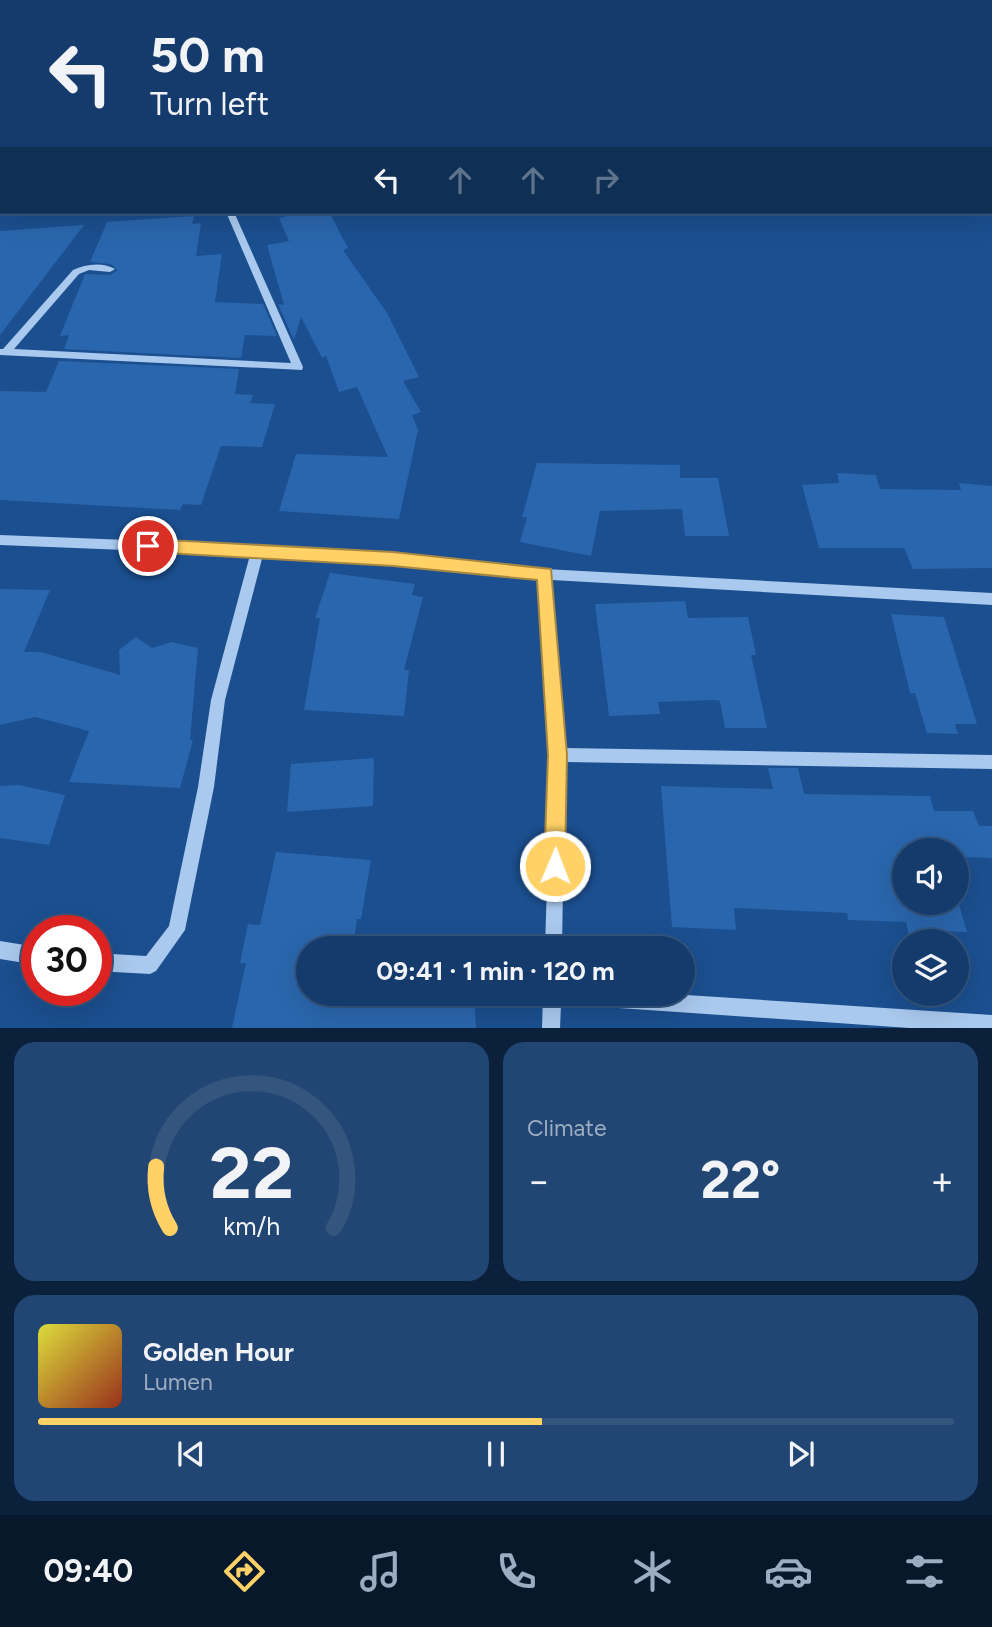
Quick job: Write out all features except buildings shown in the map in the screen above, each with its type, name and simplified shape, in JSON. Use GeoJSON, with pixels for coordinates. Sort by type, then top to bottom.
{"type":"FeatureCollection","features":[{"type":"Feature","properties":{"kind":"street"},"geometry":{"type":"LineString","coordinates":[[2,353],[298,367],[231,214]]}},
{"type":"Feature","properties":{"kind":"street"},"geometry":{"type":"LineString","coordinates":[[2,353],[76,272],[88,267],[110,269]]}},
{"type":"Feature","properties":{"kind":"street"},"geometry":{"type":"LineString","coordinates":[[0,540],[258,550],[420,561],[545,574],[992,599]]}},
{"type":"Feature","properties":{"kind":"street"},"geometry":{"type":"LineString","coordinates":[[112,962],[150,965],[177,930],[206,787],[218,700],[258,550]]}},
{"type":"Feature","properties":{"kind":"street"},"geometry":{"type":"LineString","coordinates":[[545,574],[558,755],[553,936]]}},
{"type":"Feature","properties":{"kind":"street"},"geometry":{"type":"LineString","coordinates":[[558,755],[992,762]]}},
{"type":"Feature","properties":{"kind":"street"},"geometry":{"type":"LineString","coordinates":[[0,950],[21,953]]}},
{"type":"Feature","properties":{"kind":"street"},"geometry":{"type":"LineString","coordinates":[[695,1004],[992,1024]]}},
{"type":"Feature","properties":{"kind":"street"},"geometry":{"type":"LineString","coordinates":[[551,1028],[552,1006]]}},
{"type":"Feature","properties":{"kind":"route"},"geometry":{"type":"LineString","coordinates":[[148,546],[393,559],[545,574],[558,755],[555,866]]}}]}
